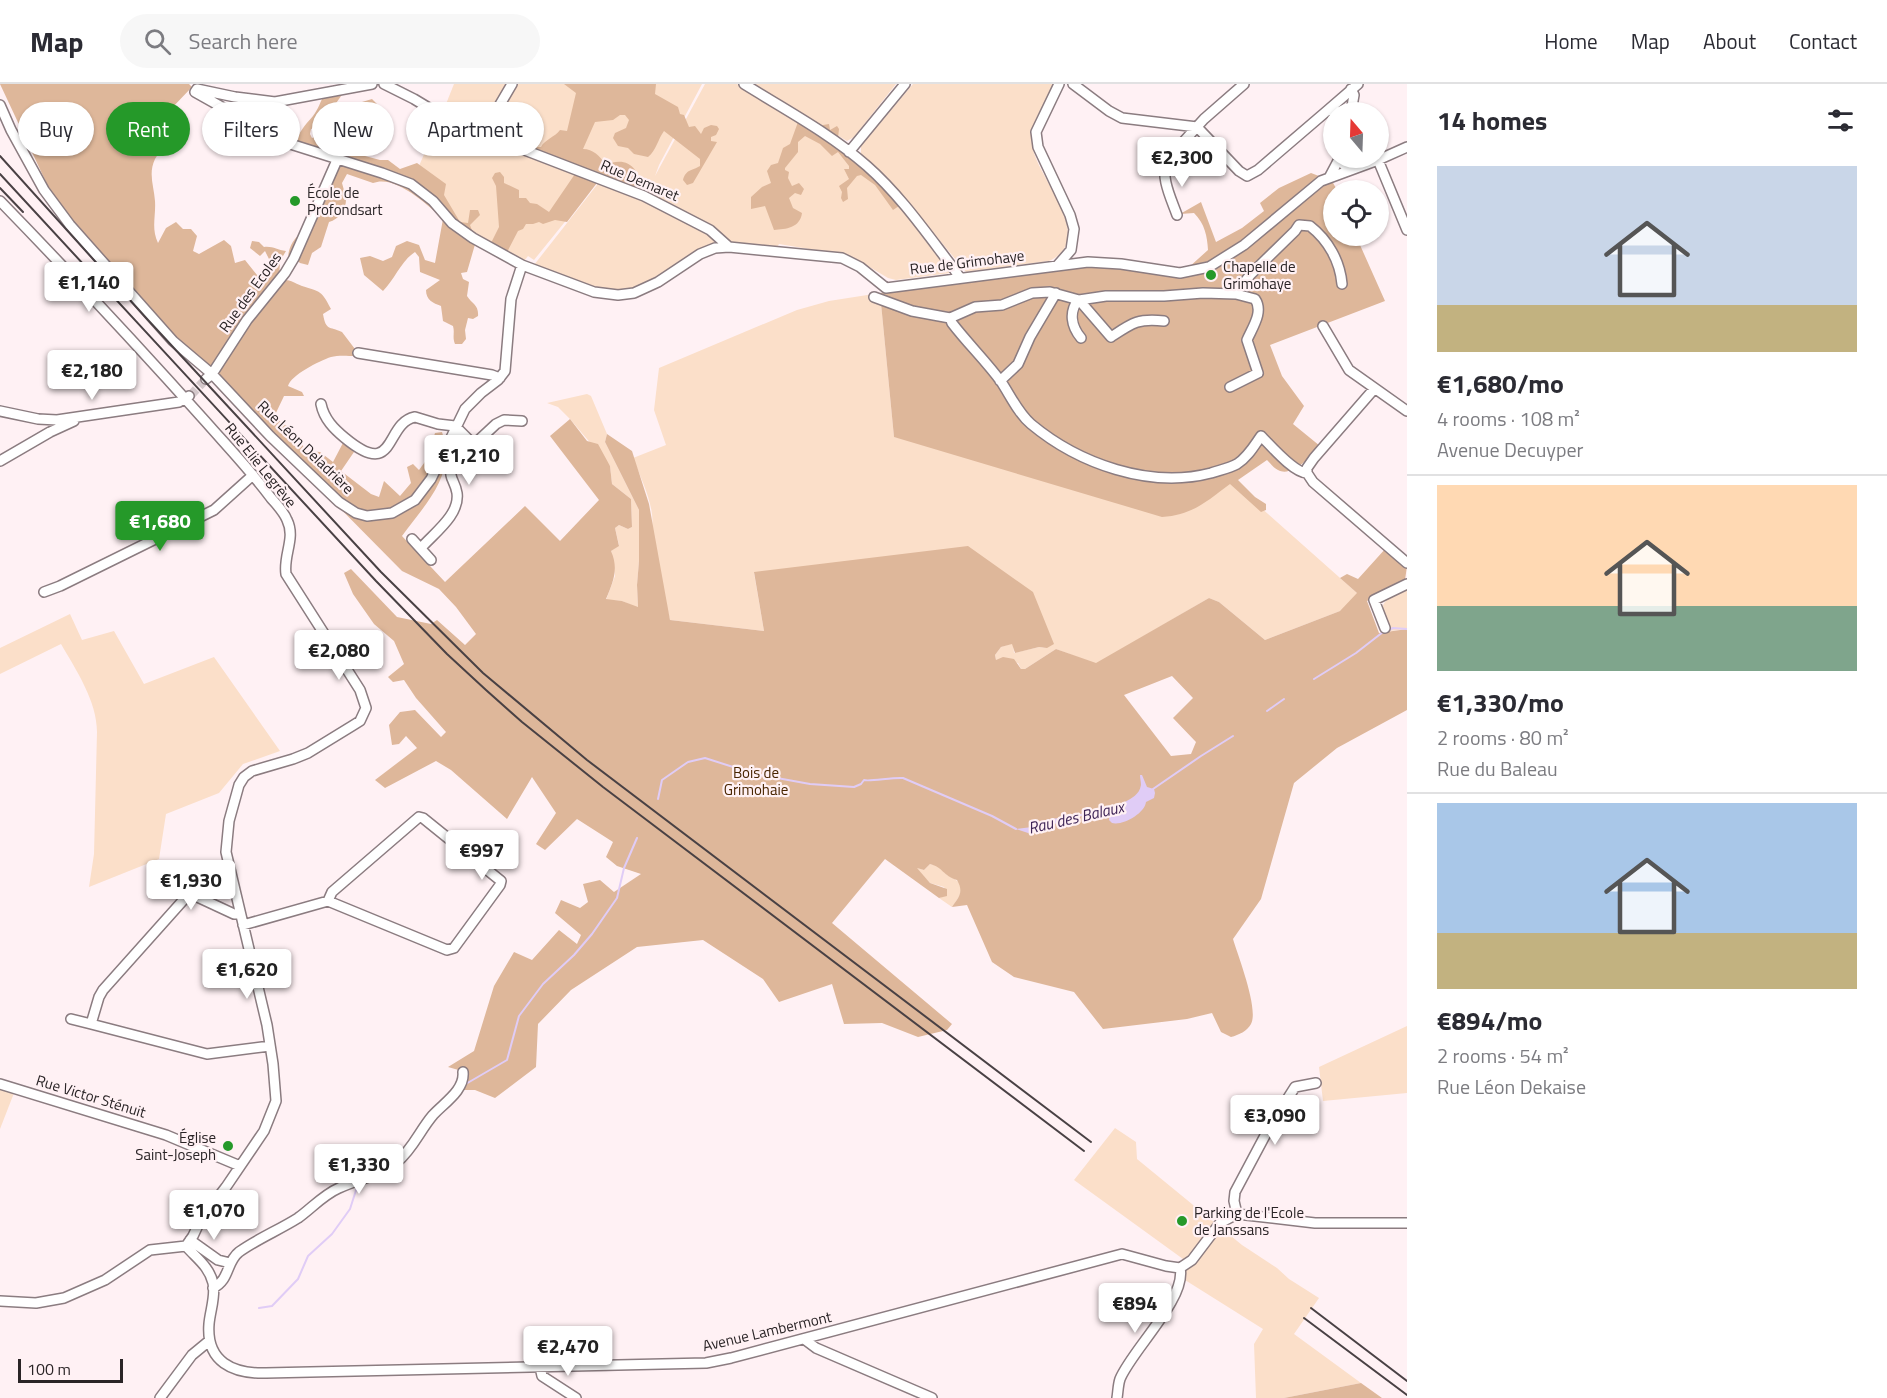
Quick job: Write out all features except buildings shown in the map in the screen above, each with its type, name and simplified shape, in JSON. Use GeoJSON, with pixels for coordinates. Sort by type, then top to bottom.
{"type":"FeatureCollection","features":[{"type":"Feature","properties":{"kind":"street","name":"Rue de Grimohaye"},"geometry":{"type":"LineString","coordinates":[[372,84],[275,102],[234,97],[197,89],[195,92],[272,136],[299,148],[411,184],[433,201],[455,226],[522,265],[594,292],[623,295],[647,288],[700,254],[729,247],[842,258],[860,267],[886,288],[1078,263],[1121,264],[1180,273],[1209,267],[1244,245],[1314,186],[1330,176],[1354,168]]}},
{"type":"Feature","properties":{"kind":"street","name":"Rue Demaret"},"geometry":{"type":"LineString","coordinates":[[384,84],[419,102]]}},
{"type":"Feature","properties":{"kind":"street"},"geometry":{"type":"LineString","coordinates":[[501,102],[512,84]]}},
{"type":"Feature","properties":{"kind":"street"},"geometry":{"type":"LineString","coordinates":[[744,84],[868,166],[895,194],[960,279]]}},
{"type":"Feature","properties":{"kind":"street"},"geometry":{"type":"LineString","coordinates":[[849,152],[905,84]]}},
{"type":"Feature","properties":{"kind":"street"},"geometry":{"type":"LineString","coordinates":[[1057,266],[1071,250],[1074,239],[1073,222],[1038,147],[1036,132],[1059,84]]}},
{"type":"Feature","properties":{"kind":"street"},"geometry":{"type":"LineString","coordinates":[[1073,84],[1122,118],[1197,127],[1239,171],[1247,176],[1254,173],[1323,118]]}},
{"type":"Feature","properties":{"kind":"street"},"geometry":{"type":"LineString","coordinates":[[1177,215],[1165,178],[1164,167],[1167,160],[1226,98],[1244,84]]}},
{"type":"Feature","properties":{"kind":"street"},"geometry":{"type":"LineString","coordinates":[[1341,102],[1355,87]]}},
{"type":"Feature","properties":{"kind":"street"},"geometry":{"type":"LineString","coordinates":[[1353,102],[1355,87]]}},
{"type":"Feature","properties":{"kind":"street","name":"Rue Léon Deladrière"},"geometry":{"type":"LineString","coordinates":[[0,105],[19,145],[57,210],[173,341],[339,502],[356,513],[367,516],[392,513],[415,500],[431,479],[455,426],[470,403],[501,378]]}},
{"type":"Feature","properties":{"kind":"street","name":"Rue de Grimohaye"},"geometry":{"type":"LineString","coordinates":[[1389,155],[1407,147]]}},
{"type":"Feature","properties":{"kind":"street","name":"Rue Demaret"},"geometry":{"type":"LineString","coordinates":[[541,156],[644,195],[691,219],[719,237],[729,247]]}},
{"type":"Feature","properties":{"kind":"street","name":"Rue des Ecoles"},"geometry":{"type":"LineString","coordinates":[[209,376],[247,320],[285,273],[294,258],[337,160]]}},
{"type":"Feature","properties":{"kind":"street"},"geometry":{"type":"LineString","coordinates":[[1330,176],[1334,168]]}},
{"type":"Feature","properties":{"kind":"street"},"geometry":{"type":"LineString","coordinates":[[1381,168],[1407,230]]}},
{"type":"Feature","properties":{"kind":"street","name":"Rue Elie Legrève"},"geometry":{"type":"LineString","coordinates":[[0,201],[189,400],[287,519],[291,529],[291,541],[285,566],[290,583],[360,690],[366,708],[360,721],[326,742],[293,759],[252,771],[239,785],[229,821],[226,852],[270,1046],[276,1090],[274,1107],[264,1131],[200,1221],[188,1243]]}},
{"type":"Feature","properties":{"kind":"street"},"geometry":{"type":"LineString","coordinates":[[1230,294],[1238,290],[1299,225],[1305,224],[1316,231],[1340,265],[1342,284]]}},
{"type":"Feature","properties":{"kind":"street"},"geometry":{"type":"LineString","coordinates":[[719,237],[719,248]]}},
{"type":"Feature","properties":{"kind":"street"},"geometry":{"type":"LineString","coordinates":[[1071,250],[1078,263]]}},
{"type":"Feature","properties":{"kind":"street"},"geometry":{"type":"LineString","coordinates":[[358,353],[501,378],[507,368],[512,291],[522,265]]}},
{"type":"Feature","properties":{"kind":"street"},"geometry":{"type":"LineString","coordinates":[[874,297],[912,311],[950,318],[975,307],[1007,303],[1039,291],[1079,300],[1106,296],[1203,293],[1230,294],[1256,299],[1259,308],[1247,340],[1258,374],[1230,387]]}},
{"type":"Feature","properties":{"kind":"street"},"geometry":{"type":"LineString","coordinates":[[1000,381],[1018,364],[1030,337],[1056,293]]}},
{"type":"Feature","properties":{"kind":"street"},"geometry":{"type":"LineString","coordinates":[[1079,300],[1111,337],[1134,321],[1145,319],[1164,321]]}},
{"type":"Feature","properties":{"kind":"street"},"geometry":{"type":"LineString","coordinates":[[1079,300],[1074,306],[1072,316],[1074,329],[1081,338]]}},
{"type":"Feature","properties":{"kind":"street"},"geometry":{"type":"LineString","coordinates":[[950,318],[958,332],[1000,381],[1029,423],[1068,448],[1114,469],[1152,476],[1201,475],[1238,463],[1248,455],[1261,436],[1295,468],[1302,473],[1307,473]]}},
{"type":"Feature","properties":{"kind":"street"},"geometry":{"type":"LineString","coordinates":[[1323,326],[1350,370],[1407,411]]}},
{"type":"Feature","properties":{"kind":"street"},"geometry":{"type":"LineString","coordinates":[[1374,388],[1314,458],[1307,468],[1307,473],[1313,482],[1407,562]]}},
{"type":"Feature","properties":{"kind":"street"},"geometry":{"type":"LineString","coordinates":[[0,461],[57,428],[87,417],[112,410],[189,400]]}},
{"type":"Feature","properties":{"kind":"street"},"geometry":{"type":"LineString","coordinates":[[321,404],[324,415],[333,427],[354,445],[369,453],[376,454],[384,450],[404,423],[410,418],[417,417],[438,424],[455,426],[474,445]]}},
{"type":"Feature","properties":{"kind":"street"},"geometry":{"type":"LineString","coordinates":[[0,411],[49,420],[87,417]]}},
{"type":"Feature","properties":{"kind":"street"},"geometry":{"type":"LineString","coordinates":[[421,548],[457,505],[456,488],[449,474],[452,465],[496,424],[504,420],[522,421]]}},
{"type":"Feature","properties":{"kind":"street"},"geometry":{"type":"LineString","coordinates":[[44,592],[214,510],[253,475]]}},
{"type":"Feature","properties":{"kind":"street"},"geometry":{"type":"LineString","coordinates":[[412,539],[431,560]]}},
{"type":"Feature","properties":{"kind":"street"},"geometry":{"type":"LineString","coordinates":[[1385,628],[1374,600],[1407,584]]}},
{"type":"Feature","properties":{"kind":"street"},"geometry":{"type":"LineString","coordinates":[[243,925],[328,901],[447,950],[454,948],[501,881],[419,817],[332,892],[328,901]]}},
{"type":"Feature","properties":{"kind":"street"},"geometry":{"type":"LineString","coordinates":[[91,1024],[101,994],[189,895],[240,914]]}},
{"type":"Feature","properties":{"kind":"street"},"geometry":{"type":"LineString","coordinates":[[70,1019],[207,1054],[270,1046]]}},
{"type":"Feature","properties":{"kind":"street"},"geometry":{"type":"LineString","coordinates":[[213,1288],[219,1286],[226,1277],[230,1263],[240,1251],[298,1218],[335,1190],[371,1177],[398,1161],[408,1152],[431,1118],[453,1096],[464,1076],[463,1072]]}},
{"type":"Feature","properties":{"kind":"street"},"geometry":{"type":"LineString","coordinates":[[1237,1214],[1234,1201],[1235,1192],[1281,1108],[1295,1087],[1316,1083]]}},
{"type":"Feature","properties":{"kind":"street","name":"Rue Victor Sténuit"},"geometry":{"type":"LineString","coordinates":[[0,1084],[166,1135],[240,1166]]}},
{"type":"Feature","properties":{"kind":"street"},"geometry":{"type":"LineString","coordinates":[[1117,1398],[1119,1382],[1154,1330],[1181,1280],[1180,1268],[1192,1260],[1220,1223],[1237,1214],[1315,1223],[1407,1223]]}},
{"type":"Feature","properties":{"kind":"street"},"geometry":{"type":"LineString","coordinates":[[0,1301],[43,1302],[71,1296],[105,1280],[150,1250],[188,1243],[218,1260],[230,1263]]}},
{"type":"Feature","properties":{"kind":"street"},"geometry":{"type":"LineString","coordinates":[[160,1398],[192,1354],[209,1341],[213,1288],[209,1272],[188,1243]]}},
{"type":"Feature","properties":{"kind":"street","name":"Avenue Lambermont"},"geometry":{"type":"LineString","coordinates":[[209,1341],[215,1353],[224,1362],[234,1370],[246,1373],[706,1363],[1122,1254],[1180,1268]]}},
{"type":"Feature","properties":{"kind":"street"},"geometry":{"type":"LineString","coordinates":[[804,1339],[816,1348],[932,1398]]}},
{"type":"Feature","properties":{"kind":"street"},"geometry":{"type":"LineString","coordinates":[[540,1367],[542,1376],[576,1398]]}},
{"type":"Feature","properties":{"kind":"shaded area"},"geometry":{"type":"Polygon","coordinates":[[[454,84],[508,84],[498,102],[447,102],[454,84]]]}},
{"type":"Feature","properties":{"kind":"shaded area"},"geometry":{"type":"Polygon","coordinates":[[[516,84],[702,84],[655,176],[705,84],[737,84],[833,146],[890,194],[950,273],[896,280],[888,278],[851,256],[779,244],[776,249],[733,244],[647,191],[650,184],[646,190],[636,188],[544,154],[544,102],[506,102],[516,84]]]}},
{"type":"Feature","properties":{"kind":"shaded area"},"geometry":{"type":"Polygon","coordinates":[[[751,84],[896,84],[854,137],[847,141],[751,84]]]}},
{"type":"Feature","properties":{"kind":"shaded area"},"geometry":{"type":"Polygon","coordinates":[[[913,84],[1054,84],[1033,128],[1032,144],[1036,158],[1066,223],[1068,238],[1063,251],[1049,261],[966,272],[888,178],[861,154],[861,146],[913,84]]]}},
{"type":"Feature","properties":{"kind":"shaded area"},"geometry":{"type":"Polygon","coordinates":[[[423,156],[532,156],[598,181],[534,260],[528,256],[525,260],[475,236],[452,218],[419,166],[423,156]]]}},
{"type":"Feature","properties":{"kind":"shaded area"},"geometry":{"type":"Polygon","coordinates":[[[600,181],[640,197],[714,237],[714,243],[687,256],[646,284],[632,289],[618,290],[589,286],[534,265],[600,181]]]}},
{"type":"Feature","properties":{"kind":"shaded area"},"geometry":{"type":"Polygon","coordinates":[[[880,293],[894,437],[1232,482],[1366,601],[1265,640],[1219,602],[1209,598],[1096,664],[1056,649],[1025,669],[1021,669],[1018,663],[996,660],[995,655],[1001,647],[1013,643],[1014,653],[1039,647],[1047,648],[754,573],[764,631],[670,620],[649,539],[652,529],[651,509],[633,458],[666,445],[654,410],[659,368],[797,310],[829,301],[880,293]]]}},
{"type":"Feature","properties":{"kind":"shaded area"},"geometry":{"type":"Polygon","coordinates":[[[587,394],[591,396],[607,434],[605,442],[639,510],[638,608],[622,601],[606,600],[615,576],[611,551],[619,545],[615,528],[619,525],[628,529],[632,527],[631,499],[612,484],[610,466],[570,419],[558,407],[547,403],[587,394]]]}},
{"type":"Feature","properties":{"kind":"shaded area"},"geometry":{"type":"Polygon","coordinates":[[[1407,590],[1407,629],[1390,631],[1384,614],[1384,605],[1386,601],[1407,590]]]}},
{"type":"Feature","properties":{"kind":"shaded area"},"geometry":{"type":"Polygon","coordinates":[[[70,614],[82,640],[114,631],[144,684],[214,657],[280,751],[243,764],[219,793],[166,814],[159,859],[89,887],[94,854],[97,732],[90,697],[61,644],[0,674],[0,648],[70,614]]]}},
{"type":"Feature","properties":{"kind":"shaded area"},"geometry":{"type":"Polygon","coordinates":[[[1140,775],[1147,787],[1154,789],[1154,798],[1146,802],[1142,810],[1133,818],[1122,823],[1112,823],[1109,820],[1114,809],[1139,791],[1140,775]]]}},
{"type":"Feature","properties":{"kind":"shaded area"},"geometry":{"type":"Polygon","coordinates":[[[1078,816],[1028,833],[1016,829],[1032,827],[1051,819],[1078,816]]]}},
{"type":"Feature","properties":{"kind":"shaded area"},"geometry":{"type":"Polygon","coordinates":[[[930,864],[939,866],[961,885],[959,897],[952,907],[939,898],[947,895],[944,887],[930,883],[915,867],[924,870],[930,864]]]}},
{"type":"Feature","properties":{"kind":"shaded area"},"geometry":{"type":"Polygon","coordinates":[[[1407,1026],[1407,1093],[1323,1101],[1319,1067],[1407,1026]]]}},
{"type":"Feature","properties":{"kind":"shaded area"},"geometry":{"type":"Polygon","coordinates":[[[0,1088],[14,1093],[0,1129],[0,1088]]]}},
{"type":"Feature","properties":{"kind":"shaded area"},"geometry":{"type":"Polygon","coordinates":[[[1115,1128],[1136,1142],[1137,1159],[1242,1245],[1319,1298],[1294,1334],[1361,1383],[1284,1398],[1256,1398],[1254,1344],[1263,1329],[1185,1280],[1183,1259],[1074,1180],[1115,1128]]]}},
{"type":"Feature","properties":{"kind":"green space","name":"Bois de Grimohaie"},"geometry":{"type":"Polygon","coordinates":[[[0,84],[189,84],[192,87],[178,102],[106,102],[106,156],[156,156],[153,164],[152,180],[155,201],[154,227],[158,243],[166,228],[176,222],[183,229],[191,229],[197,236],[193,251],[199,254],[224,240],[231,246],[235,263],[245,260],[261,280],[271,263],[265,251],[260,256],[250,248],[252,241],[259,242],[264,247],[286,251],[280,261],[279,281],[291,281],[322,295],[331,309],[323,314],[327,326],[342,332],[358,353],[355,356],[331,357],[313,365],[290,382],[288,386],[302,392],[304,396],[284,396],[274,417],[290,428],[307,451],[320,452],[333,462],[344,441],[354,452],[341,471],[371,494],[379,497],[384,481],[400,496],[411,483],[407,467],[413,464],[419,470],[427,459],[435,433],[442,432],[446,448],[442,475],[429,500],[402,536],[445,582],[525,506],[560,541],[599,500],[550,436],[570,419],[587,441],[598,444],[610,466],[612,484],[631,499],[632,527],[628,529],[619,525],[615,528],[619,546],[611,551],[615,570],[606,599],[622,601],[638,607],[639,510],[605,442],[607,434],[632,451],[649,504],[670,620],[764,631],[754,572],[968,546],[1033,592],[1054,644],[1047,648],[1039,647],[1015,653],[1012,644],[1001,647],[995,655],[996,660],[1003,657],[1014,659],[1021,669],[1025,669],[1056,649],[1096,663],[1209,598],[1219,602],[1265,640],[1340,611],[1357,593],[1340,578],[1347,574],[1358,579],[1386,548],[1407,566],[1405,580],[1367,601],[1379,633],[1407,629],[1407,710],[1337,748],[1294,783],[1261,899],[1233,939],[1250,995],[1253,1017],[1251,1024],[1237,1035],[1231,1037],[1221,1032],[1212,1013],[1187,1019],[1103,1029],[1074,992],[1014,977],[992,962],[967,905],[952,907],[959,897],[957,880],[930,864],[924,870],[917,868],[930,883],[947,889],[947,896],[939,898],[885,859],[832,923],[952,1024],[947,1030],[918,1037],[882,1023],[844,1024],[832,984],[779,1002],[763,979],[703,940],[637,947],[571,990],[538,1024],[536,1067],[495,1098],[475,1090],[461,1090],[469,1073],[448,1067],[474,1051],[494,986],[514,952],[532,960],[559,930],[577,944],[581,935],[555,913],[561,900],[580,908],[588,902],[583,884],[600,880],[614,892],[641,874],[617,866],[606,857],[613,842],[577,819],[545,850],[536,844],[556,813],[532,777],[507,819],[451,770],[436,761],[385,788],[375,780],[417,748],[406,736],[399,744],[392,745],[389,725],[400,712],[415,710],[441,737],[446,732],[416,698],[404,680],[393,682],[388,677],[404,664],[394,641],[374,624],[353,594],[344,573],[351,569],[397,617],[431,624],[437,620],[465,645],[476,634],[439,589],[402,571],[169,334],[60,212],[34,156],[94,156],[94,102],[18,102],[18,122],[0,84]],[[1172,676],[1124,695],[1171,756],[1191,754],[1196,742],[1173,718],[1193,698],[1172,676]]]}},
{"type":"Feature","properties":{"kind":"green space"},"geometry":{"type":"Polygon","coordinates":[[[564,84],[656,84],[655,94],[678,107],[689,127],[695,126],[701,134],[704,128],[711,125],[717,126],[719,129],[716,135],[711,137],[711,141],[717,142],[693,183],[687,185],[683,180],[684,176],[700,166],[700,159],[664,131],[648,157],[634,154],[628,148],[618,146],[613,138],[615,133],[626,128],[629,120],[625,115],[620,115],[613,120],[595,122],[583,149],[596,154],[605,164],[618,162],[629,164],[636,171],[636,185],[627,189],[600,179],[567,222],[555,220],[543,224],[539,222],[526,224],[518,231],[505,256],[489,247],[499,227],[496,186],[492,178],[495,173],[500,172],[504,177],[504,183],[519,190],[519,198],[526,198],[530,203],[537,204],[549,212],[577,171],[540,156],[544,156],[545,142],[560,130],[567,131],[576,93],[564,84]]]}},
{"type":"Feature","properties":{"kind":"green space"},"geometry":{"type":"Polygon","coordinates":[[[346,89],[337,102],[320,102],[325,93],[346,89]]]}},
{"type":"Feature","properties":{"kind":"green space"},"geometry":{"type":"Polygon","coordinates":[[[312,116],[310,134],[312,152],[300,148],[302,130],[312,116]]]}},
{"type":"Feature","properties":{"kind":"green space"},"geometry":{"type":"Polygon","coordinates":[[[811,120],[822,127],[829,124],[830,130],[837,126],[841,144],[865,160],[899,206],[893,210],[875,185],[861,175],[857,176],[847,188],[848,199],[843,202],[839,186],[849,179],[844,169],[849,169],[849,166],[838,152],[832,156],[820,144],[805,136],[798,142],[798,152],[785,168],[789,172],[788,178],[792,186],[799,183],[804,189],[801,195],[795,193],[789,198],[793,208],[802,213],[801,218],[795,225],[774,230],[765,206],[751,209],[751,197],[762,187],[771,183],[767,171],[771,165],[778,163],[783,148],[790,144],[798,122],[811,120]]]}},
{"type":"Feature","properties":{"kind":"green space"},"geometry":{"type":"Polygon","coordinates":[[[325,156],[365,156],[388,160],[400,169],[417,163],[446,184],[444,195],[460,222],[468,223],[470,210],[478,210],[480,215],[470,225],[476,241],[467,272],[461,273],[463,279],[469,282],[467,296],[476,307],[478,316],[473,319],[468,318],[465,330],[466,339],[462,344],[455,344],[453,326],[443,321],[441,306],[427,296],[426,290],[440,280],[420,272],[419,257],[415,252],[406,260],[383,291],[364,275],[360,258],[370,256],[383,261],[392,257],[396,246],[407,241],[419,245],[425,260],[435,263],[443,219],[411,192],[401,187],[382,181],[373,183],[347,174],[342,183],[346,198],[345,207],[337,218],[329,222],[321,247],[312,253],[308,265],[294,258],[288,260],[292,244],[304,231],[337,160],[325,156]]]}},
{"type":"Feature","properties":{"kind":"green space"},"geometry":{"type":"Polygon","coordinates":[[[1311,173],[1329,180],[1323,180],[1323,246],[1360,246],[1385,301],[1270,345],[1282,376],[1304,406],[1293,424],[1320,446],[1301,464],[1289,471],[1278,470],[1267,460],[1238,480],[1255,497],[1266,504],[1266,510],[1261,512],[1230,484],[1206,502],[1182,514],[1162,517],[894,437],[880,293],[1070,267],[1107,267],[1181,278],[1188,268],[1208,250],[1205,230],[1198,217],[1194,213],[1180,214],[1201,202],[1216,242],[1242,228],[1264,211],[1260,203],[1279,188],[1311,173]]]}},
{"type":"Feature","properties":{"kind":"green space"},"geometry":{"type":"Polygon","coordinates":[[[1361,1383],[1382,1398],[1284,1398],[1361,1383]]]}},
{"type":"Feature","properties":{"kind":"waterway","name":"Rau des Balaux"},"geometry":{"type":"LineString","coordinates":[[1389,630],[1407,629]]}},
{"type":"Feature","properties":{"kind":"waterway","name":"Rau des Balaux"},"geometry":{"type":"LineString","coordinates":[[1314,679],[1356,653],[1383,632]]}},
{"type":"Feature","properties":{"kind":"waterway","name":"Rau des Balaux"},"geometry":{"type":"LineString","coordinates":[[1267,711],[1284,699]]}},
{"type":"Feature","properties":{"kind":"waterway","name":"Rau des Balaux"},"geometry":{"type":"LineString","coordinates":[[1153,789],[1233,736]]}},
{"type":"Feature","properties":{"kind":"waterway","name":"Rau des Balaux"},"geometry":{"type":"LineString","coordinates":[[658,799],[662,780],[688,762],[705,758],[755,774],[810,784],[854,787],[864,780],[903,778],[992,816],[1016,829]]}},
{"type":"Feature","properties":{"kind":"waterway","name":"Rau des Balaux"},"geometry":{"type":"LineString","coordinates":[[1076,816],[1115,808]]}},
{"type":"Feature","properties":{"kind":"waterway"},"geometry":{"type":"LineString","coordinates":[[464,1085],[507,1060],[519,1016],[543,984],[574,955],[592,934],[617,898],[624,868],[637,838]]}},
{"type":"Feature","properties":{"kind":"waterway"},"geometry":{"type":"LineString","coordinates":[[259,1308],[272,1306],[298,1279],[308,1256],[332,1234],[350,1209],[358,1184]]}},
{"type":"Feature","properties":{"kind":"tunnel"},"geometry":{"type":"LineString","coordinates":[[190,396],[206,379]]}},
{"type":"Feature","properties":{"kind":"railway"},"geometry":{"type":"LineString","coordinates":[[0,156],[381,572],[483,673],[587,760],[1091,1142]]}},
{"type":"Feature","properties":{"kind":"railway"},"geometry":{"type":"LineString","coordinates":[[0,174],[376,581],[447,654],[486,690],[603,787],[1084,1151]]}},
{"type":"Feature","properties":{"kind":"railway"},"geometry":{"type":"LineString","coordinates":[[0,188],[23,212]]}},
{"type":"Feature","properties":{"kind":"railway"},"geometry":{"type":"LineString","coordinates":[[1311,1308],[1407,1381]]}},
{"type":"Feature","properties":{"kind":"railway"},"geometry":{"type":"LineString","coordinates":[[1304,1318],[1407,1395]]}},
{"type":"Feature","properties":{"kind":"place","name":"École de Profondsart"},"geometry":{"type":"Point","coordinates":[295,201]}},
{"type":"Feature","properties":{"kind":"place","name":"Chapelle de Grimohaye"},"geometry":{"type":"Point","coordinates":[1211,275]}},
{"type":"Feature","properties":{"kind":"place","name":"Église Saint-Joseph"},"geometry":{"type":"Point","coordinates":[228,1146]}},
{"type":"Feature","properties":{"kind":"place","name":"Parking de l'Ecole de Janssans"},"geometry":{"type":"Point","coordinates":[1182,1221]}}]}
